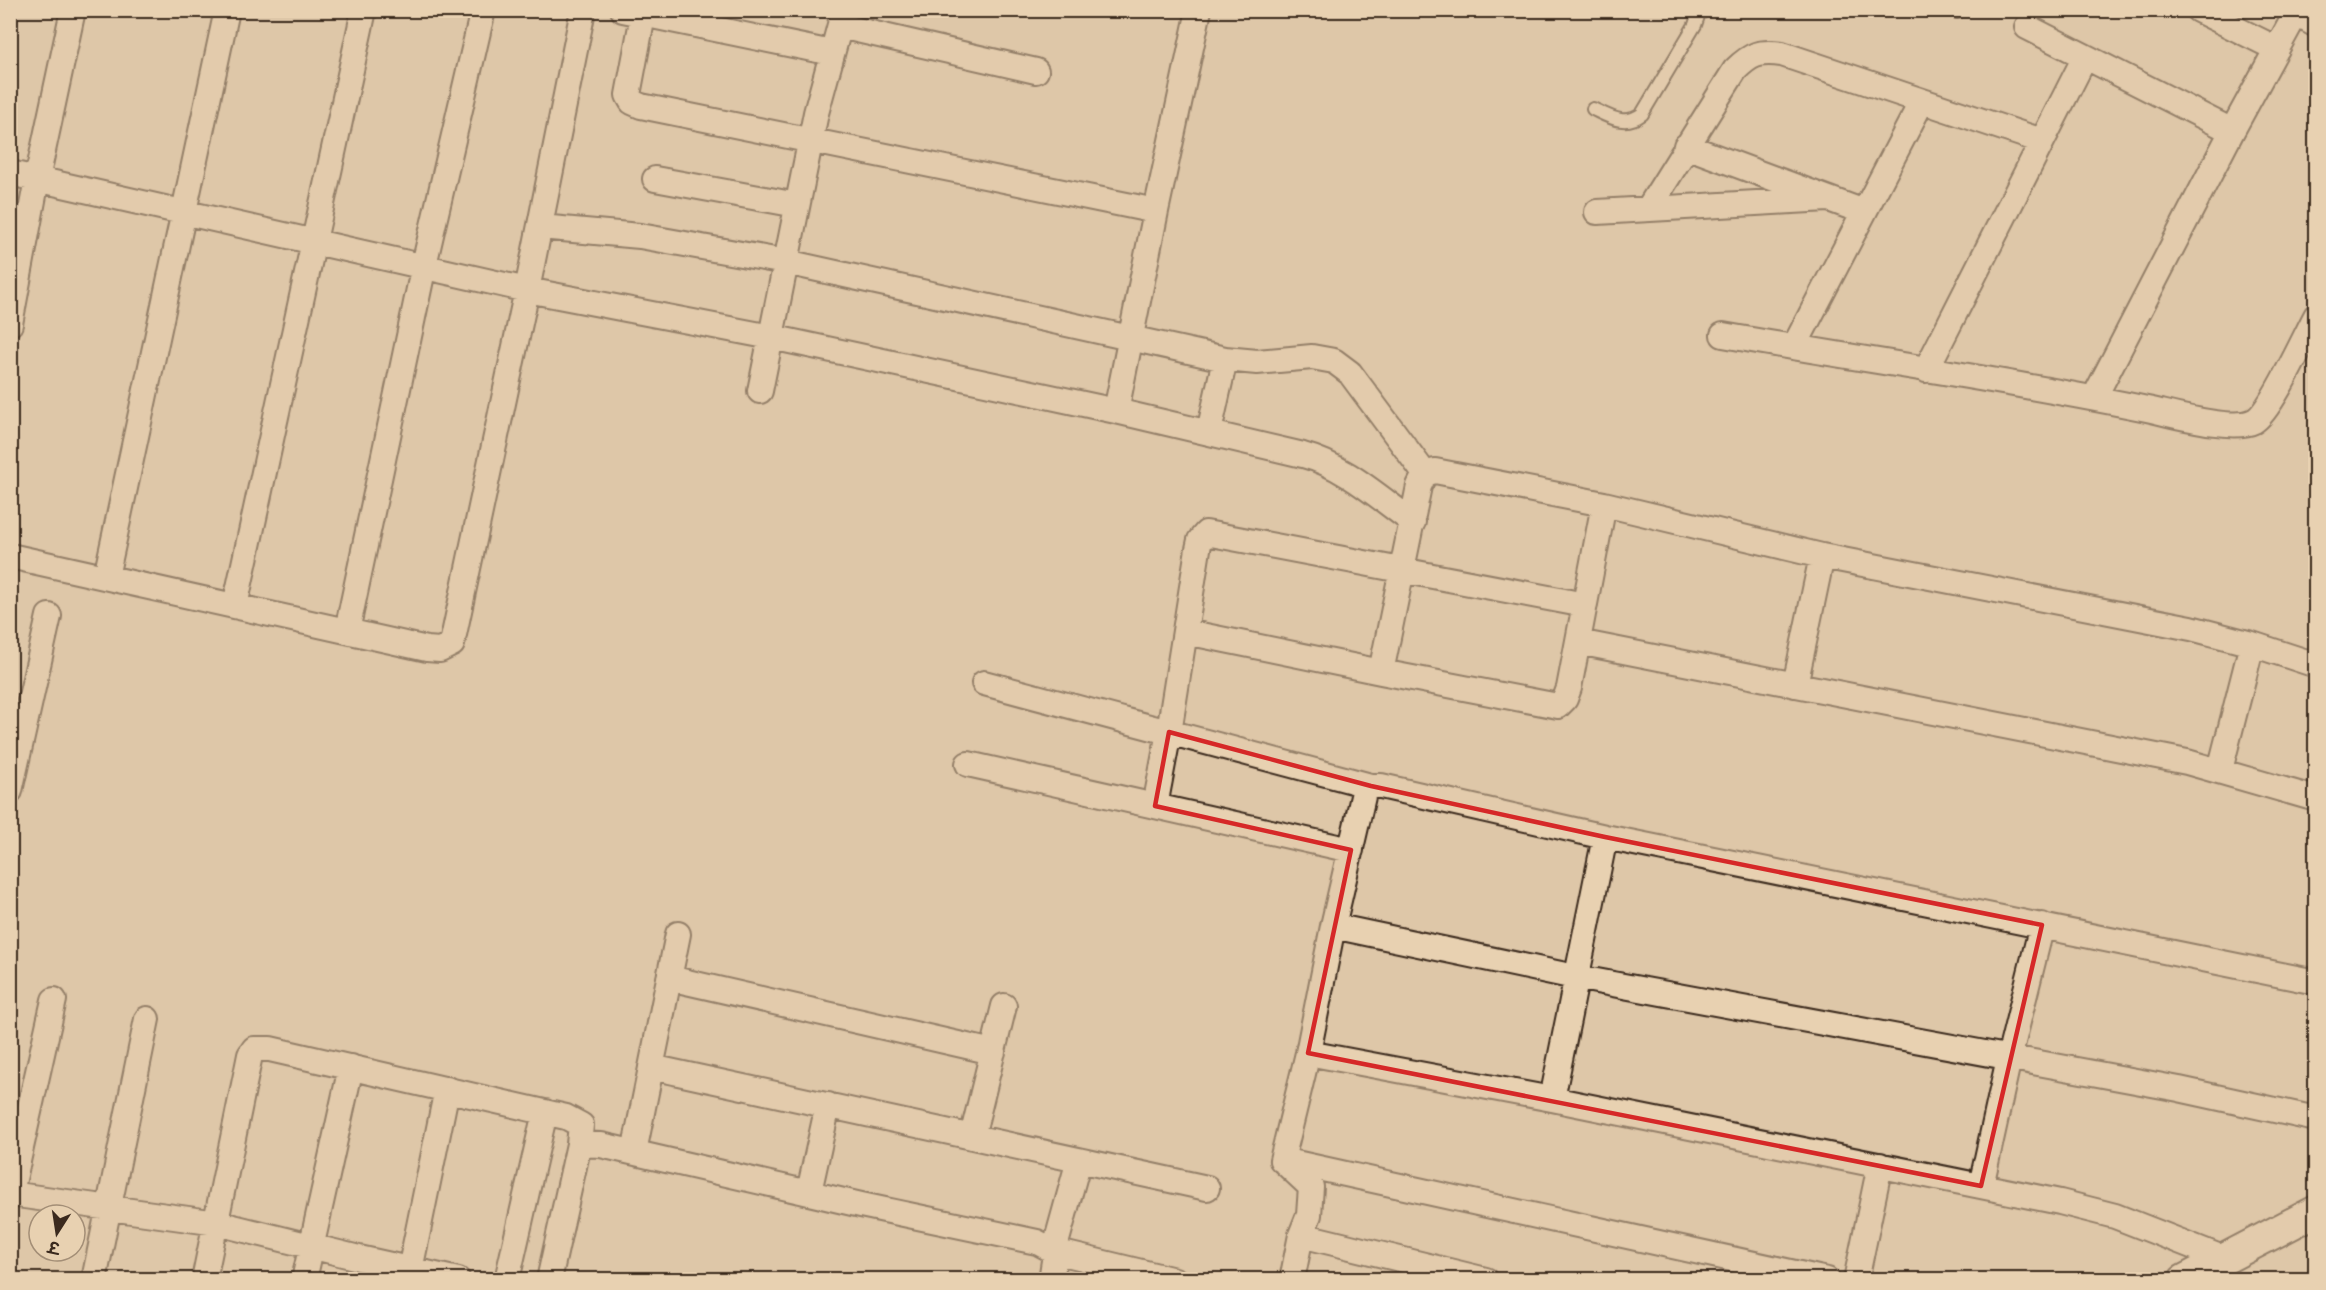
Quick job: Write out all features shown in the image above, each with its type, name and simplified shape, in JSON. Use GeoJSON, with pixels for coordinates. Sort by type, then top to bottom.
{"type":"FeatureCollection","features":[{"type":"Feature","properties":{"kind":"street"},"geometry":{"type":"LineString","coordinates":[[10,324],[37,179],[73,10]]}},
{"type":"Feature","properties":{"kind":"street"},"geometry":{"type":"LineString","coordinates":[[106,577],[227,10]]}},
{"type":"Feature","properties":{"kind":"street"},"geometry":{"type":"LineString","coordinates":[[235,606],[364,10]]}},
{"type":"Feature","properties":{"kind":"street"},"geometry":{"type":"LineString","coordinates":[[347,631],[424,265],[483,10]]}},
{"type":"Feature","properties":{"kind":"street"},"geometry":{"type":"LineString","coordinates":[[10,556],[427,649],[440,650],[452,644],[527,290],[583,10]]}},
{"type":"Feature","properties":{"kind":"street"},"geometry":{"type":"LineString","coordinates":[[2198,10],[2277,49]]}},
{"type":"Feature","properties":{"kind":"street"},"geometry":{"type":"LineString","coordinates":[[832,53],[637,12],[628,94],[632,102],[641,106],[1156,211]]}},
{"type":"Feature","properties":{"kind":"street"},"geometry":{"type":"LineString","coordinates":[[1116,411],[1196,12]]}},
{"type":"Feature","properties":{"kind":"street"},"geometry":{"type":"LineString","coordinates":[[2094,398],[2232,131],[2277,49],[2303,16]]}},
{"type":"Feature","properties":{"kind":"street"},"geometry":{"type":"LineString","coordinates":[[760,391],[810,139],[842,18],[1036,71]]}},
{"type":"Feature","properties":{"kind":"street"},"geometry":{"type":"LineString","coordinates":[[2027,27],[2232,131]]}},
{"type":"Feature","properties":{"kind":"street"},"geometry":{"type":"LineString","coordinates":[[1648,209],[1735,70],[1748,57],[1765,52],[1782,54],[2042,141]]}},
{"type":"Feature","properties":{"kind":"street"},"geometry":{"type":"LineString","coordinates":[[1926,370],[2085,57]]}},
{"type":"Feature","properties":{"kind":"street"},"geometry":{"type":"LineString","coordinates":[[1794,347],[1922,101]]}},
{"type":"Feature","properties":{"kind":"street"},"geometry":{"type":"LineString","coordinates":[[1686,146],[1864,212]]}},
{"type":"Feature","properties":{"kind":"street"},"geometry":{"type":"LineString","coordinates":[[10,173],[527,290],[771,337],[1209,432],[1325,461],[1345,472],[1413,522]]}},
{"type":"Feature","properties":{"kind":"street"},"geometry":{"type":"LineString","coordinates":[[655,179],[797,205]]}},
{"type":"Feature","properties":{"kind":"street"},"geometry":{"type":"LineString","coordinates":[[1597,212],[1828,199]]}},
{"type":"Feature","properties":{"kind":"street"},"geometry":{"type":"LineString","coordinates":[[540,227],[640,236],[786,262],[1225,359],[1257,362],[1312,357],[1334,361],[1350,373],[1425,474]]}},
{"type":"Feature","properties":{"kind":"street"},"geometry":{"type":"LineString","coordinates":[[1723,335],[2094,398],[2216,423],[2238,424],[2255,421],[2267,408],[2316,316]]}},
{"type":"Feature","properties":{"kind":"street"},"geometry":{"type":"LineString","coordinates":[[1209,432],[1225,359]]}},
{"type":"Feature","properties":{"kind":"street"},"geometry":{"type":"LineString","coordinates":[[1381,672],[1419,486],[1425,474],[1435,471],[1445,471],[1604,504],[1822,556],[2191,628],[2252,644],[2316,665]]}},
{"type":"Feature","properties":{"kind":"street"},"geometry":{"type":"LineString","coordinates":[[1186,632],[1558,706],[1565,699],[1569,688],[1604,504]]}},
{"type":"Feature","properties":{"kind":"street"},"geometry":{"type":"LineString","coordinates":[[1155,806],[1186,632],[1198,549],[1200,540],[1206,533],[1585,605]]}},
{"type":"Feature","properties":{"kind":"street"},"geometry":{"type":"LineString","coordinates":[[1795,685],[1822,556]]}},
{"type":"Feature","properties":{"kind":"street"},"geometry":{"type":"LineString","coordinates":[[10,791],[49,616]]}},
{"type":"Feature","properties":{"kind":"street"},"geometry":{"type":"LineString","coordinates":[[1578,642],[2187,762],[2316,799]]}},
{"type":"Feature","properties":{"kind":"street"},"geometry":{"type":"LineString","coordinates":[[2220,770],[2252,644]]}},
{"type":"Feature","properties":{"kind":"street"},"geometry":{"type":"LineString","coordinates":[[984,683],[1371,786],[1382,786],[1605,837],[2316,981]]}},
{"type":"Feature","properties":{"kind":"street"},"geometry":{"type":"LineString","coordinates":[[968,764],[1351,850]]}},
{"type":"Feature","properties":{"kind":"street"},"geometry":{"type":"LineString","coordinates":[[1282,1160],[1308,1053],[1333,926],[1351,850],[1365,792],[1371,786]]}},
{"type":"Feature","properties":{"kind":"street"},"geometry":{"type":"LineString","coordinates":[[1552,1099],[1605,837]]}},
{"type":"Feature","properties":{"kind":"street"},"geometry":{"type":"LineString","coordinates":[[1981,1186],[2009,1058],[2042,925]]}},
{"type":"Feature","properties":{"kind":"street"},"geometry":{"type":"LineString","coordinates":[[1333,926],[1575,977],[2179,1089],[2316,1119]]}},
{"type":"Feature","properties":{"kind":"street"},"geometry":{"type":"LineString","coordinates":[[634,1152],[678,934]]}},
{"type":"Feature","properties":{"kind":"street"},"geometry":{"type":"LineString","coordinates":[[669,978],[993,1052]]}},
{"type":"Feature","properties":{"kind":"street"},"geometry":{"type":"LineString","coordinates":[[54,1000],[11,1195],[217,1223],[312,1246],[409,1275],[458,1280]]}},
{"type":"Feature","properties":{"kind":"street"},"geometry":{"type":"LineString","coordinates":[[972,1137],[1004,1006]]}},
{"type":"Feature","properties":{"kind":"street"},"geometry":{"type":"LineString","coordinates":[[94,1280],[147,1019]]}},
{"type":"Feature","properties":{"kind":"street"},"geometry":{"type":"LineString","coordinates":[[204,1280],[249,1063],[254,1049],[270,1048],[566,1117],[581,1125],[579,1144],[549,1280]]}},
{"type":"Feature","properties":{"kind":"street"},"geometry":{"type":"LineString","coordinates":[[1308,1053],[1880,1165],[2115,1216],[2225,1259]]}},
{"type":"Feature","properties":{"kind":"street"},"geometry":{"type":"LineString","coordinates":[[651,1066],[1207,1188]]}},
{"type":"Feature","properties":{"kind":"street"},"geometry":{"type":"LineString","coordinates":[[304,1280],[351,1067]]}},
{"type":"Feature","properties":{"kind":"street"},"geometry":{"type":"LineString","coordinates":[[409,1275],[447,1089]]}},
{"type":"Feature","properties":{"kind":"street"},"geometry":{"type":"LineString","coordinates":[[809,1192],[828,1105]]}},
{"type":"Feature","properties":{"kind":"street"},"geometry":{"type":"LineString","coordinates":[[507,1280],[545,1112]]}},
{"type":"Feature","properties":{"kind":"street"},"geometry":{"type":"LineString","coordinates":[[579,1144],[601,1145],[634,1152],[1036,1242],[1054,1251],[1175,1280]]}},
{"type":"Feature","properties":{"kind":"street"},"geometry":{"type":"LineString","coordinates":[[1051,1280],[1054,1251],[1079,1160]]}},
{"type":"Feature","properties":{"kind":"street"},"geometry":{"type":"LineString","coordinates":[[1282,1160],[1311,1187],[1309,1215],[1301,1235],[1292,1280]]}},
{"type":"Feature","properties":{"kind":"street"},"geometry":{"type":"LineString","coordinates":[[1282,1160],[1827,1280]]}},
{"type":"Feature","properties":{"kind":"street"},"geometry":{"type":"LineString","coordinates":[[1856,1280],[1880,1165]]}},
{"type":"Feature","properties":{"kind":"street"},"geometry":{"type":"LineString","coordinates":[[2184,1280],[2316,1211]]}},
{"type":"Feature","properties":{"kind":"street"},"geometry":{"type":"LineString","coordinates":[[1301,1235],[1486,1280]]}},
{"type":"Feature","properties":{"kind":"lane"},"geometry":{"type":"LineString","coordinates":[[1593,109],[1626,122],[1642,114],[1695,25],[1700,10]]}},
{"type":"Feature","properties":{"kind":"highlighted area"},"geometry":{"type":"Polygon","coordinates":[[[1169,732],[1371,786],[1605,837],[2042,925],[1981,1186],[1308,1053],[1351,850],[1155,806],[1169,732]]]}}]}
